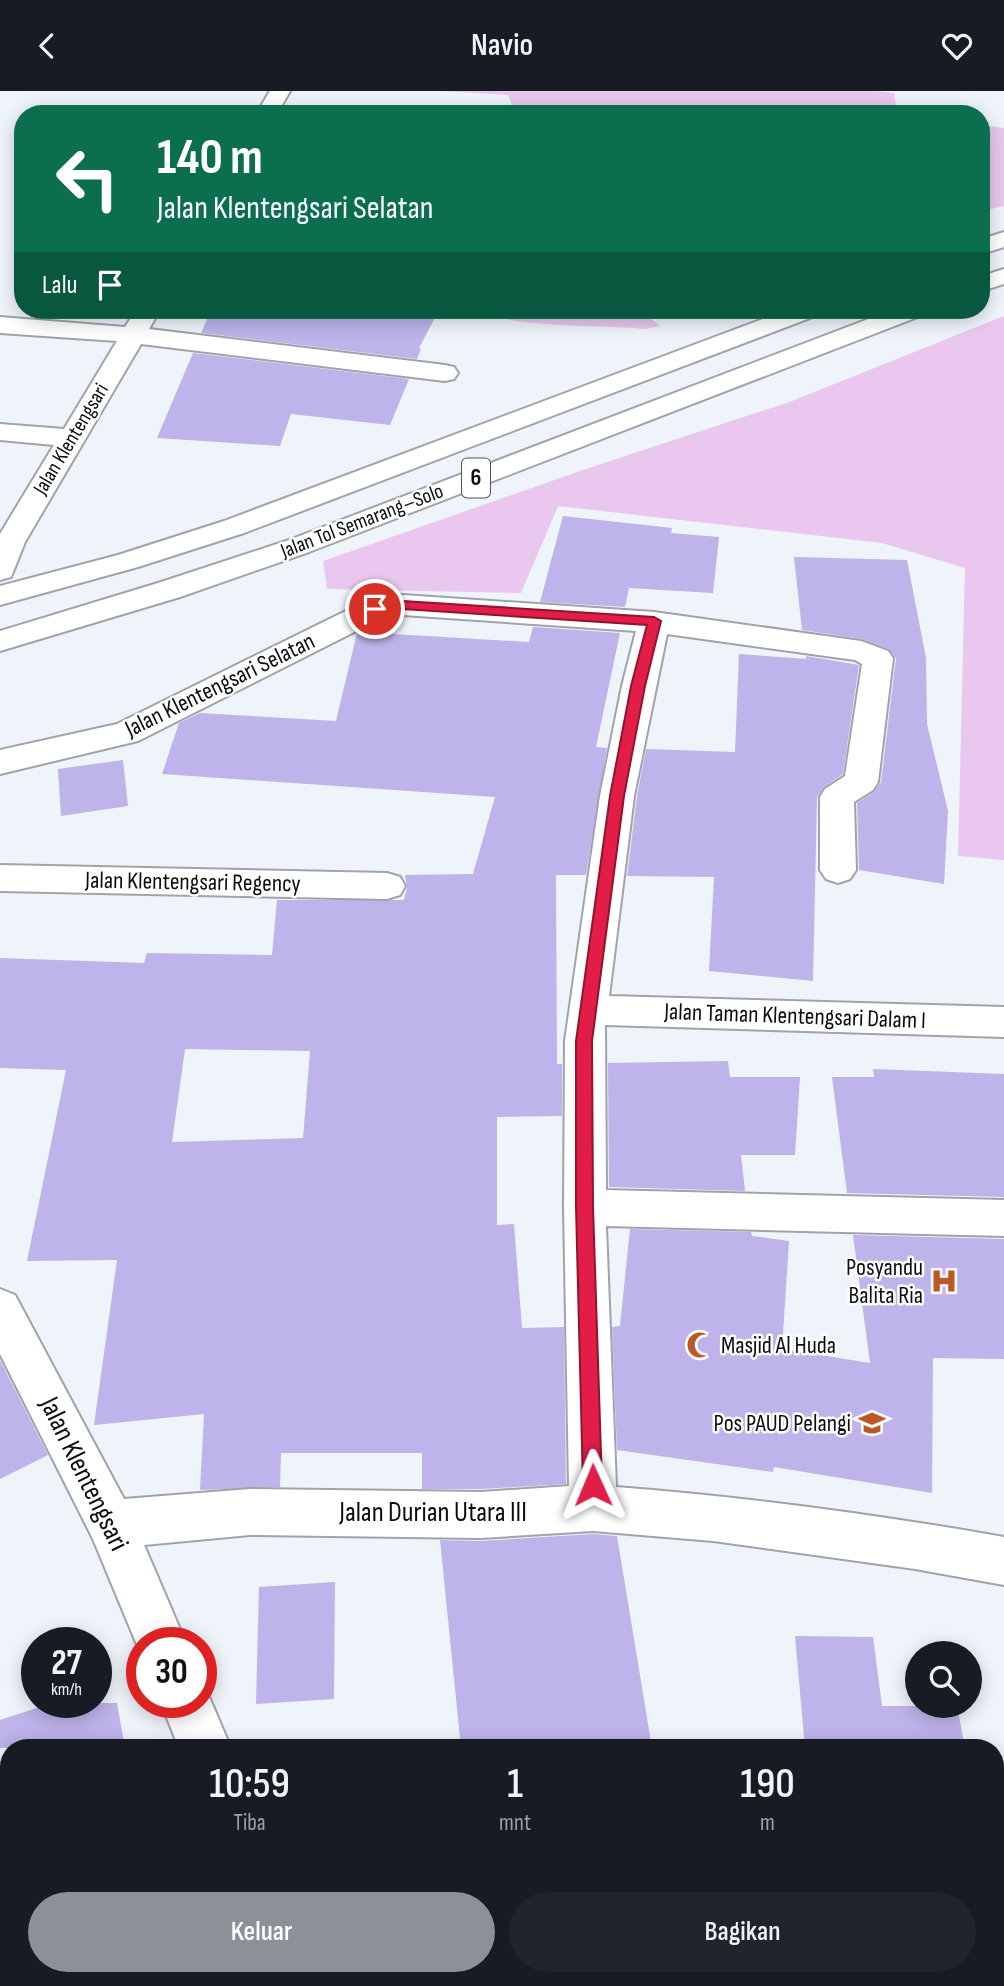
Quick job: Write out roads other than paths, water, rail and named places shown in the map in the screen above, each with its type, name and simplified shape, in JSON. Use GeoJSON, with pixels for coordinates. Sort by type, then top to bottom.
{"type":"FeatureCollection","features":[{"type":"Feature","properties":{"kind":"main road","name":"Jalan Klentengsari"},"geometry":{"type":"LineString","coordinates":[[0,571],[10,542],[12,521],[72,438],[143,319]]}},
{"type":"Feature","properties":{"kind":"main road","name":"Jalan Tol Semarang–Solo"},"geometry":{"type":"LineString","coordinates":[[0,596],[128,561],[312,498],[785,319]]}},
{"type":"Feature","properties":{"kind":"main road","name":"Jalan Tol Semarang–Solo"},"geometry":{"type":"LineString","coordinates":[[0,641],[34,633],[299,546],[891,319]]}},
{"type":"Feature","properties":{"kind":"main road"},"geometry":{"type":"LineString","coordinates":[[0,325],[133,335],[445,373]]}},
{"type":"Feature","properties":{"kind":"main road"},"geometry":{"type":"LineString","coordinates":[[0,432],[72,438]]}},
{"type":"Feature","properties":{"kind":"main road","name":"Jalan Klentengsari Selatan"},"geometry":{"type":"LineString","coordinates":[[0,762],[126,733],[375,609],[403,605],[654,621],[861,651],[877,658],[861,782],[838,797],[838,870]]}},
{"type":"Feature","properties":{"kind":"main road"},"geometry":{"type":"LineString","coordinates":[[593,1508],[585,1207],[584,1041],[617,796],[638,686],[654,621]]}},
{"type":"Feature","properties":{"kind":"main road","name":"Jalan Klentengsari Regency"},"geometry":{"type":"LineString","coordinates":[[0,878],[387,886]]}},
{"type":"Feature","properties":{"kind":"main road","name":"Jalan Taman Klentengsari Dalam I"},"geometry":{"type":"LineString","coordinates":[[587,1010],[1004,1021]]}},
{"type":"Feature","properties":{"kind":"main road"},"geometry":{"type":"LineString","coordinates":[[585,1207],[1004,1218]]}},
{"type":"Feature","properties":{"kind":"main road","name":"Jalan Klentengsari"},"geometry":{"type":"LineString","coordinates":[[0,1308],[111,1524],[154,1627]]}},
{"type":"Feature","properties":{"kind":"main road","name":"Jalan Durian Utara III"},"geometry":{"type":"LineString","coordinates":[[111,1524],[250,1512],[481,1515],[593,1508],[713,1518],[915,1545],[1004,1561]]}},
{"type":"Feature","properties":{"kind":"main road"},"geometry":{"type":"LineString","coordinates":[[192,1718],[201,1739]]}},
{"type":"Feature","properties":{"kind":"place","name":"Posyandu Balita Ria"},"geometry":{"type":"Point","coordinates":[944,1281]}},
{"type":"Feature","properties":{"kind":"place","name":"Masjid Al Huda"},"geometry":{"type":"Point","coordinates":[700,1345]}},
{"type":"Feature","properties":{"kind":"place","name":"Pos PAUD Pelangi"},"geometry":{"type":"Point","coordinates":[872,1423]}}]}
